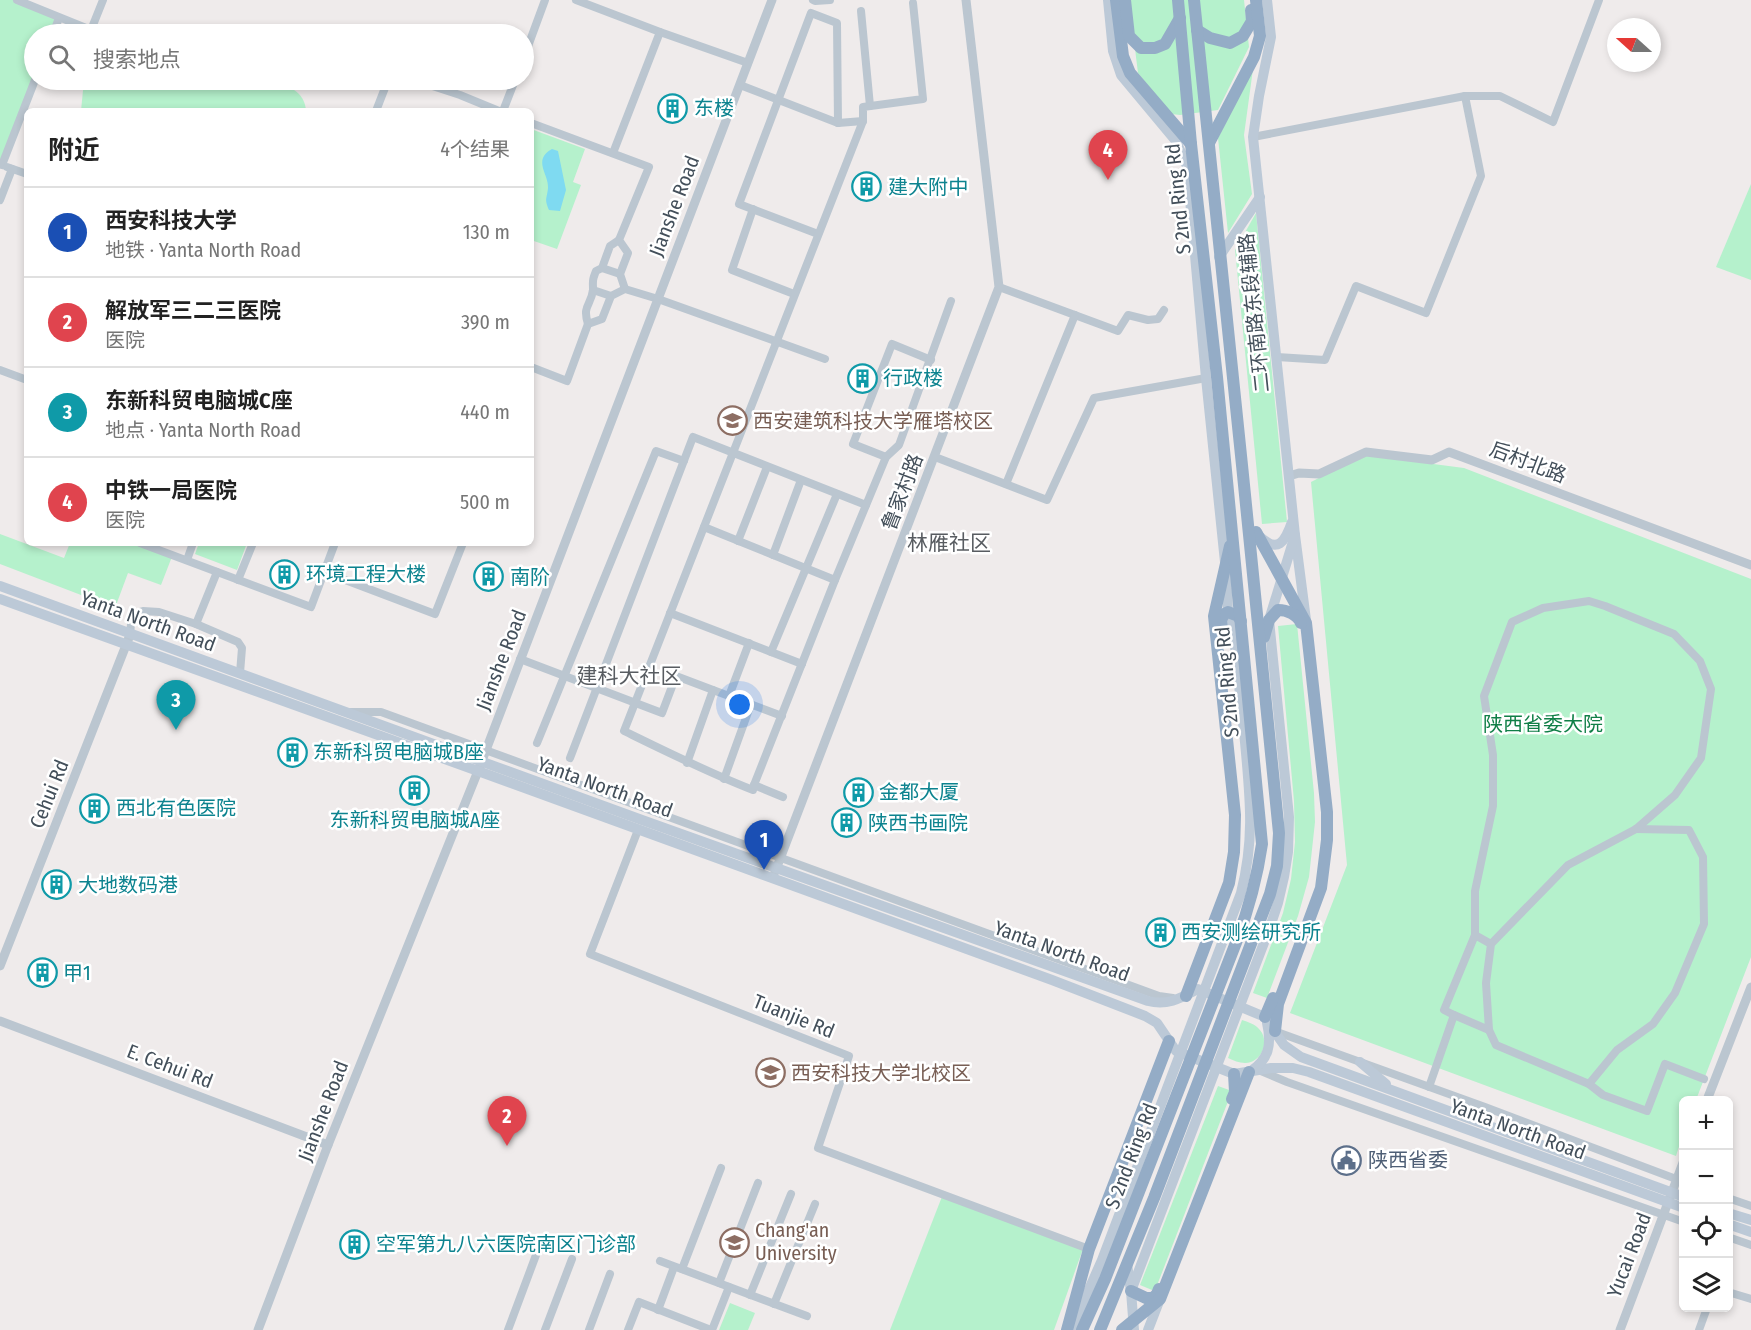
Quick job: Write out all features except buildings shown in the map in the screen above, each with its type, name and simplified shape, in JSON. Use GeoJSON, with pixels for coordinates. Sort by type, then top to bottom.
{"type":"FeatureCollection","features":[{"type":"Feature","properties":{"kind":"highway"},"geometry":{"type":"LineString","coordinates":[[1116,0],[1123,56],[1130,73],[1191,144]]}},
{"type":"Feature","properties":{"kind":"highway"},"geometry":{"type":"LineString","coordinates":[[1125,0],[1129,36],[1141,48],[1155,48],[1165,44],[1180,18]]}},
{"type":"Feature","properties":{"kind":"highway","name":"S 2nd Ring Rd"},"geometry":{"type":"LineString","coordinates":[[1083,1330],[1105,1279],[1251,902],[1262,844],[1233,533],[1191,144],[1178,0]]}},
{"type":"Feature","properties":{"kind":"highway","name":"S 2nd Ring Rd"},"geometry":{"type":"LineString","coordinates":[[1100,1330],[1158,1187],[1270,894],[1277,866],[1279,833],[1262,647],[1219,257],[1194,0]]}},
{"type":"Feature","properties":{"kind":"highway"},"geometry":{"type":"LineString","coordinates":[[1197,30],[1210,38],[1230,43],[1243,36],[1252,21],[1250,0]]}},
{"type":"Feature","properties":{"kind":"highway"},"geometry":{"type":"LineString","coordinates":[[1209,144],[1254,57],[1260,36],[1256,0]]}},
{"type":"Feature","properties":{"kind":"highway"},"geometry":{"type":"LineString","coordinates":[[1245,489],[1253,506],[1265,633]]}},
{"type":"Feature","properties":{"kind":"highway"},"geometry":{"type":"LineString","coordinates":[[1183,997],[1229,883],[1234,852],[1235,815],[1214,616],[1233,533]]}},
{"type":"Feature","properties":{"kind":"highway"},"geometry":{"type":"LineString","coordinates":[[1256,533],[1306,623],[1327,812],[1327,840],[1322,888],[1278,1005],[1275,1031]]}},
{"type":"Feature","properties":{"kind":"highway"},"geometry":{"type":"LineString","coordinates":[[1262,647],[1269,620],[1278,610],[1285,610],[1298,617],[1301,623],[1321,811],[1318,861],[1310,902],[1265,1017]]}},
{"type":"Feature","properties":{"kind":"highway"},"geometry":{"type":"LineString","coordinates":[[1198,989],[1200,973],[1235,881],[1242,838],[1241,806],[1221,620],[1228,612],[1238,616],[1241,621]]}},
{"type":"Feature","properties":{"kind":"highway"},"geometry":{"type":"LineString","coordinates":[[1069,1330],[1089,1249],[1168,1041]]}},
{"type":"Feature","properties":{"kind":"highway"},"geometry":{"type":"LineString","coordinates":[[1122,1330],[1134,1325],[1160,1299],[1255,1072]]}},
{"type":"Feature","properties":{"kind":"highway"},"geometry":{"type":"LineString","coordinates":[[1131,1291],[1149,1298],[1157,1294],[1235,1092],[1234,1074]]}},
{"type":"Feature","properties":{"kind":"main road"},"geometry":{"type":"LineString","coordinates":[[1108,0],[1113,51],[1121,75],[1176,141],[1196,185]]}},
{"type":"Feature","properties":{"kind":"main road","name":"二环南路东段辅路"},"geometry":{"type":"LineString","coordinates":[[1268,0],[1271,37],[1253,137],[1306,623]]}},
{"type":"Feature","properties":{"kind":"main road"},"geometry":{"type":"LineString","coordinates":[[1069,1330],[1102,1260],[1241,893],[1251,837],[1251,802],[1233,627],[1228,612],[1188,166]]}},
{"type":"Feature","properties":{"kind":"main road"},"geometry":{"type":"LineString","coordinates":[[1219,257],[1260,197]]}},
{"type":"Feature","properties":{"kind":"main road"},"geometry":{"type":"LineString","coordinates":[[1256,533],[1271,545],[1278,545],[1289,532],[1293,520]]}},
{"type":"Feature","properties":{"kind":"main road"},"geometry":{"type":"LineString","coordinates":[[1131,1291],[1270,927],[1284,877],[1288,852],[1288,798],[1269,620],[1295,535]]}},
{"type":"Feature","properties":{"kind":"main road"},"geometry":{"type":"LineString","coordinates":[[1225,567],[1241,621]]}},
{"type":"Feature","properties":{"kind":"main road","name":"Yanta North Road"},"geometry":{"type":"LineString","coordinates":[[0,586],[128,640],[240,673],[1148,1001],[1160,1004],[1183,997],[1198,989]]}},
{"type":"Feature","properties":{"kind":"main road","name":"Yanta North Road"},"geometry":{"type":"LineString","coordinates":[[0,599],[482,760],[638,830],[776,868],[1145,1016],[1157,1023],[1176,1051],[1234,1074],[1271,1068],[1293,1068],[1309,1072],[1670,1198],[1679,1197]]}},
{"type":"Feature","properties":{"kind":"main road"},"geometry":{"type":"LineString","coordinates":[[1198,989],[1265,1017],[1269,1033],[1267,1053],[1255,1072]]}},
{"type":"Feature","properties":{"kind":"main road","name":"Yanta North Road"},"geometry":{"type":"LineString","coordinates":[[1265,1017],[1284,1045],[1301,1057],[1391,1089],[1670,1198],[1679,1205]]}},
{"type":"Feature","properties":{"kind":"main road"},"geometry":{"type":"LineString","coordinates":[[1360,1062],[1391,1089]]}},
{"type":"Feature","properties":{"kind":"main road"},"geometry":{"type":"LineString","coordinates":[[1733,1215],[1751,1220]]}},
{"type":"Feature","properties":{"kind":"main road"},"geometry":{"type":"LineString","coordinates":[[1733,1226],[1751,1232]]}},
{"type":"Feature","properties":{"kind":"main road"},"geometry":{"type":"LineString","coordinates":[[1127,1264],[1134,1325]]}},
{"type":"Feature","properties":{"kind":"main road"},"geometry":{"type":"LineString","coordinates":[[1148,1330],[1160,1299]]}},
{"type":"Feature","properties":{"kind":"street"},"geometry":{"type":"LineString","coordinates":[[17,0],[75,24]]}},
{"type":"Feature","properties":{"kind":"street"},"geometry":{"type":"LineString","coordinates":[[94,24],[104,0]]}},
{"type":"Feature","properties":{"kind":"street"},"geometry":{"type":"LineString","coordinates":[[534,30],[545,0]]}},
{"type":"Feature","properties":{"kind":"street"},"geometry":{"type":"LineString","coordinates":[[576,0],[748,63]]}},
{"type":"Feature","properties":{"kind":"street","name":"Jianshe Road"},"geometry":{"type":"LineString","coordinates":[[258,1330],[328,1145],[482,760],[772,0]]}},
{"type":"Feature","properties":{"kind":"street"},"geometry":{"type":"LineString","coordinates":[[813,0],[830,0]]}},
{"type":"Feature","properties":{"kind":"street","name":"鲁家村路"},"geometry":{"type":"LineString","coordinates":[[776,868],[999,287],[966,0]]}},
{"type":"Feature","properties":{"kind":"street"},"geometry":{"type":"LineString","coordinates":[[1253,137],[1465,96],[1500,96],[1553,122],[1599,0]]}},
{"type":"Feature","properties":{"kind":"street"},"geometry":{"type":"LineString","coordinates":[[913,3],[923,99],[863,107],[863,121],[624,731],[687,763],[753,790],[886,457],[899,445],[951,301]]}},
{"type":"Feature","properties":{"kind":"street"},"geometry":{"type":"LineString","coordinates":[[861,11],[870,106]]}},
{"type":"Feature","properties":{"kind":"street"},"geometry":{"type":"LineString","coordinates":[[818,234],[739,204],[811,13],[837,23],[838,123]]}},
{"type":"Feature","properties":{"kind":"street"},"geometry":{"type":"LineString","coordinates":[[57,24],[59,18]]}},
{"type":"Feature","properties":{"kind":"street"},"geometry":{"type":"LineString","coordinates":[[613,153],[660,32]]}},
{"type":"Feature","properties":{"kind":"street"},"geometry":{"type":"LineString","coordinates":[[740,85],[838,123],[863,121]]}},
{"type":"Feature","properties":{"kind":"street"},"geometry":{"type":"LineString","coordinates":[[24,173],[1,164],[31,90]]}},
{"type":"Feature","properties":{"kind":"street"},"geometry":{"type":"LineString","coordinates":[[377,108],[384,90]]}},
{"type":"Feature","properties":{"kind":"street"},"geometry":{"type":"LineString","coordinates":[[445,90],[492,108]]}},
{"type":"Feature","properties":{"kind":"street"},"geometry":{"type":"LineString","coordinates":[[504,108],[511,90]]}},
{"type":"Feature","properties":{"kind":"street"},"geometry":{"type":"LineString","coordinates":[[1276,357],[1324,360],[1356,286],[1426,313],[1481,176],[1465,96]]}},
{"type":"Feature","properties":{"kind":"street"},"geometry":{"type":"LineString","coordinates":[[534,124],[649,166],[619,240],[610,246],[602,268],[596,271],[591,284],[593,290],[584,313],[588,324],[567,381],[534,368]]}},
{"type":"Feature","properties":{"kind":"street"},"geometry":{"type":"LineString","coordinates":[[0,200],[12,169]]}},
{"type":"Feature","properties":{"kind":"street"},"geometry":{"type":"LineString","coordinates":[[753,209],[732,270],[794,294]]}},
{"type":"Feature","properties":{"kind":"street"},"geometry":{"type":"LineString","coordinates":[[619,240],[628,253],[620,274],[625,289]]}},
{"type":"Feature","properties":{"kind":"street"},"geometry":{"type":"LineString","coordinates":[[602,268],[620,274]]}},
{"type":"Feature","properties":{"kind":"street"},"geometry":{"type":"LineString","coordinates":[[999,287],[1118,331],[1128,315],[1158,320],[1164,310]]}},
{"type":"Feature","properties":{"kind":"street"},"geometry":{"type":"LineString","coordinates":[[588,324],[602,319],[611,296],[625,289],[825,359]]}},
{"type":"Feature","properties":{"kind":"street"},"geometry":{"type":"LineString","coordinates":[[593,290],[611,296]]}},
{"type":"Feature","properties":{"kind":"street"},"geometry":{"type":"LineString","coordinates":[[1006,484],[1075,315]]}},
{"type":"Feature","properties":{"kind":"street"},"geometry":{"type":"LineString","coordinates":[[886,457],[853,444],[892,344],[931,360]]}},
{"type":"Feature","properties":{"kind":"street"},"geometry":{"type":"LineString","coordinates":[[0,370],[24,379]]}},
{"type":"Feature","properties":{"kind":"street"},"geometry":{"type":"LineString","coordinates":[[935,457],[1047,500],[1094,398],[1206,378]]}},
{"type":"Feature","properties":{"kind":"street"},"geometry":{"type":"LineString","coordinates":[[570,758],[693,437],[866,505]]}},
{"type":"Feature","properties":{"kind":"street"},"geometry":{"type":"LineString","coordinates":[[537,743],[656,451],[684,461]]}},
{"type":"Feature","properties":{"kind":"street","name":"后村北路"},"geometry":{"type":"LineString","coordinates":[[1289,476],[1299,473],[1319,474],[1366,452],[1432,460],[1449,452],[1751,565]]}},
{"type":"Feature","properties":{"kind":"street"},"geometry":{"type":"LineString","coordinates":[[738,541],[767,467]]}},
{"type":"Feature","properties":{"kind":"street"},"geometry":{"type":"LineString","coordinates":[[773,555],[801,480]]}},
{"type":"Feature","properties":{"kind":"street"},"geometry":{"type":"LineString","coordinates":[[771,652],[837,494]]}},
{"type":"Feature","properties":{"kind":"street"},"geometry":{"type":"LineString","coordinates":[[704,527],[835,580]]}},
{"type":"Feature","properties":{"kind":"street"},"geometry":{"type":"LineString","coordinates":[[148,546],[311,607],[334,546]]}},
{"type":"Feature","properties":{"kind":"street"},"geometry":{"type":"LineString","coordinates":[[187,561],[193,546]]}},
{"type":"Feature","properties":{"kind":"street"},"geometry":{"type":"LineString","coordinates":[[238,580],[252,546]]}},
{"type":"Feature","properties":{"kind":"street"},"geometry":{"type":"LineString","coordinates":[[324,572],[435,614],[462,546]]}},
{"type":"Feature","properties":{"kind":"street"},"geometry":{"type":"LineString","coordinates":[[196,624],[217,572]]}},
{"type":"Feature","properties":{"kind":"street"},"geometry":{"type":"LineString","coordinates":[[1489,1030],[1444,1010],[1474,935],[1475,891],[1493,806],[1493,755],[1484,696],[1512,622],[1543,608],[1589,601],[1674,634],[1700,661],[1711,689],[1701,758],[1675,795],[1636,829],[1568,865],[1491,944],[1486,983],[1489,1030],[1496,1045],[1589,1084],[1603,1095],[1647,1111],[1665,1064],[1704,1079]]}},
{"type":"Feature","properties":{"kind":"street"},"geometry":{"type":"LineString","coordinates":[[128,640],[131,624],[136,614],[143,611],[159,612],[196,624],[238,642],[242,648],[240,673]]}},
{"type":"Feature","properties":{"kind":"street"},"geometry":{"type":"LineString","coordinates":[[670,613],[802,664]]}},
{"type":"Feature","properties":{"kind":"street","name":"Cehui Rd"},"geometry":{"type":"LineString","coordinates":[[0,966],[128,640]]}},
{"type":"Feature","properties":{"kind":"street"},"geometry":{"type":"LineString","coordinates":[[729,696],[749,644]]}},
{"type":"Feature","properties":{"kind":"street"},"geometry":{"type":"LineString","coordinates":[[520,659],[662,713],[676,676],[782,716]]}},
{"type":"Feature","properties":{"kind":"street"},"geometry":{"type":"LineString","coordinates":[[687,763],[713,690]]}},
{"type":"Feature","properties":{"kind":"street"},"geometry":{"type":"LineString","coordinates":[[724,778],[751,704]]}},
{"type":"Feature","properties":{"kind":"street"},"geometry":{"type":"LineString","coordinates":[[754,785],[783,797]]}},
{"type":"Feature","properties":{"kind":"street"},"geometry":{"type":"LineString","coordinates":[[1589,1084],[1617,1050],[1653,1024],[1675,993],[1704,924],[1703,857],[1689,830],[1636,829]]}},
{"type":"Feature","properties":{"kind":"street","name":"Tuanjie Rd"},"geometry":{"type":"LineString","coordinates":[[638,830],[590,954],[849,1056],[818,1148],[1089,1249]]}},
{"type":"Feature","properties":{"kind":"street"},"geometry":{"type":"LineString","coordinates":[[1474,935],[1491,944]]}},
{"type":"Feature","properties":{"kind":"street"},"geometry":{"type":"LineString","coordinates":[[1709,1096],[1751,987]]}},
{"type":"Feature","properties":{"kind":"street"},"geometry":{"type":"LineString","coordinates":[[1429,1087],[1454,1015]]}},
{"type":"Feature","properties":{"kind":"street","name":"E. Cehui Rd"},"geometry":{"type":"LineString","coordinates":[[0,1021],[328,1145]]}},
{"type":"Feature","properties":{"kind":"street"},"geometry":{"type":"LineString","coordinates":[[1275,1031],[1679,1181]]}},
{"type":"Feature","properties":{"kind":"street"},"geometry":{"type":"LineString","coordinates":[[1255,1072],[1679,1221]]}},
{"type":"Feature","properties":{"kind":"street"},"geometry":{"type":"LineString","coordinates":[[658,1310],[721,1168]]}},
{"type":"Feature","properties":{"kind":"street"},"geometry":{"type":"LineString","coordinates":[[719,1283],[758,1182]]}},
{"type":"Feature","properties":{"kind":"street","name":"Yucai Road"},"geometry":{"type":"LineString","coordinates":[[1620,1330],[1663,1215],[1679,1183]]}},
{"type":"Feature","properties":{"kind":"street"},"geometry":{"type":"LineString","coordinates":[[750,1295],[791,1194]]}},
{"type":"Feature","properties":{"kind":"street"},"geometry":{"type":"LineString","coordinates":[[1733,1200],[1751,1206]]}},
{"type":"Feature","properties":{"kind":"street"},"geometry":{"type":"LineString","coordinates":[[774,1304],[815,1204]]}},
{"type":"Feature","properties":{"kind":"street"},"geometry":{"type":"LineString","coordinates":[[1733,1239],[1751,1245]]}},
{"type":"Feature","properties":{"kind":"street"},"geometry":{"type":"LineString","coordinates":[[508,1330],[539,1247]]}},
{"type":"Feature","properties":{"kind":"street"},"geometry":{"type":"LineString","coordinates":[[545,1330],[572,1259]]}},
{"type":"Feature","properties":{"kind":"street"},"geometry":{"type":"LineString","coordinates":[[660,1262],[807,1316]]}},
{"type":"Feature","properties":{"kind":"street"},"geometry":{"type":"LineString","coordinates":[[589,1330],[610,1274]]}},
{"type":"Feature","properties":{"kind":"street"},"geometry":{"type":"LineString","coordinates":[[628,1330],[639,1302],[711,1330],[729,1287]]}},
{"type":"Feature","properties":{"kind":"street"},"geometry":{"type":"LineString","coordinates":[[1733,1294],[1751,1299]]}},
{"type":"Feature","properties":{"kind":"street"},"geometry":{"type":"LineString","coordinates":[[1699,1330],[1706,1312]]}},
{"type":"Feature","properties":{"kind":"green space"},"geometry":{"type":"Polygon","coordinates":[[[0,0],[17,0],[59,18],[57,24],[24,24],[24,90],[30,90],[0,164],[0,0]]]}},
{"type":"Feature","properties":{"kind":"green space"},"geometry":{"type":"Polygon","coordinates":[[[1129,0],[1244,0],[1249,47],[1218,110],[1171,114],[1138,73],[1129,0]]]}},
{"type":"Feature","properties":{"kind":"green space"},"geometry":{"type":"Polygon","coordinates":[[[1253,69],[1244,135],[1252,194],[1228,233],[1218,138],[1253,69]]]}},
{"type":"Feature","properties":{"kind":"green space"},"geometry":{"type":"Polygon","coordinates":[[[83,90],[294,90],[302,98],[306,108],[81,108],[83,90]]]}},
{"type":"Feature","properties":{"kind":"green space"},"geometry":{"type":"Polygon","coordinates":[[[534,130],[585,149],[573,182],[581,185],[557,249],[534,241],[534,130]]]}},
{"type":"Feature","properties":{"kind":"green space"},"geometry":{"type":"Polygon","coordinates":[[[1751,184],[1751,280],[1716,267],[1751,184]]]}},
{"type":"Feature","properties":{"kind":"green space"},"geometry":{"type":"Polygon","coordinates":[[[1256,213],[1287,522],[1262,524],[1235,250],[1256,213]]]}},
{"type":"Feature","properties":{"kind":"green space","name":"陕西省委大院"},"geometry":{"type":"Polygon","coordinates":[[[1364,455],[1464,468],[1751,579],[1751,957],[1698,1096],[1679,1096],[1679,1147],[1676,1156],[1290,1013],[1347,865],[1311,482],[1364,455]]]}},
{"type":"Feature","properties":{"kind":"green space"},"geometry":{"type":"Polygon","coordinates":[[[0,534],[24,543],[24,546],[32,546],[64,558],[69,546],[151,546],[173,554],[161,585],[128,573],[115,608],[0,564],[0,534]]]}},
{"type":"Feature","properties":{"kind":"green space"},"geometry":{"type":"Polygon","coordinates":[[[198,546],[246,546],[237,570],[195,554],[198,546]]]}},
{"type":"Feature","properties":{"kind":"green space"},"geometry":{"type":"Polygon","coordinates":[[[1297,624],[1315,822],[1309,877],[1298,916],[1267,998],[1253,993],[1283,913],[1291,879],[1295,842],[1294,801],[1278,626],[1297,624]]]}},
{"type":"Feature","properties":{"kind":"green space"},"geometry":{"type":"Polygon","coordinates":[[[1242,1020],[1257,1027],[1264,1038],[1262,1052],[1255,1060],[1248,1063],[1228,1058],[1242,1020]]]}},
{"type":"Feature","properties":{"kind":"green space"},"geometry":{"type":"Polygon","coordinates":[[[1218,1086],[1232,1091],[1156,1288],[1152,1290],[1140,1285],[1218,1086]]]}},
{"type":"Feature","properties":{"kind":"green space"},"geometry":{"type":"Polygon","coordinates":[[[943,1194],[1084,1246],[1054,1330],[890,1330],[943,1194]]]}},
{"type":"Feature","properties":{"kind":"green space"},"geometry":{"type":"Polygon","coordinates":[[[730,1303],[755,1313],[748,1330],[719,1330],[730,1303]]]}},
{"type":"Feature","properties":{"kind":"water"},"geometry":{"type":"Polygon","coordinates":[[[552,149],[558,151],[566,190],[560,211],[549,210],[546,201],[548,183],[542,162],[546,153],[552,149]]]}},
{"type":"Feature","properties":{"kind":"place","name":"东楼"},"geometry":{"type":"Point","coordinates":[673,108]}},
{"type":"Feature","properties":{"kind":"place","name":"中铁一局医院"},"geometry":{"type":"Point","coordinates":[1108,180]}},
{"type":"Feature","properties":{"kind":"place","name":"建大附中"},"geometry":{"type":"Point","coordinates":[867,187]}},
{"type":"Feature","properties":{"kind":"place","name":"行政楼"},"geometry":{"type":"Point","coordinates":[862,378]}},
{"type":"Feature","properties":{"kind":"place","name":"西安建筑科技大学雁塔校区"},"geometry":{"type":"Point","coordinates":[732,421]}},
{"type":"Feature","properties":{"kind":"place","name":"环境工程大楼"},"geometry":{"type":"Point","coordinates":[285,574]}},
{"type":"Feature","properties":{"kind":"place","name":"南阶"},"geometry":{"type":"Point","coordinates":[489,577]}},
{"type":"Feature","properties":{"kind":"place","name":"东新科贸电脑城C座"},"geometry":{"type":"Point","coordinates":[176,730]}},
{"type":"Feature","properties":{"kind":"place","name":"东新科贸电脑城B座"},"geometry":{"type":"Point","coordinates":[292,752]}},
{"type":"Feature","properties":{"kind":"place","name":"东新科贸电脑城A座"},"geometry":{"type":"Point","coordinates":[415,790]}},
{"type":"Feature","properties":{"kind":"place","name":"金都大厦"},"geometry":{"type":"Point","coordinates":[858,792]}},
{"type":"Feature","properties":{"kind":"place","name":"西北有色医院"},"geometry":{"type":"Point","coordinates":[95,808]}},
{"type":"Feature","properties":{"kind":"place","name":"陕西书画院"},"geometry":{"type":"Point","coordinates":[847,823]}},
{"type":"Feature","properties":{"kind":"place","name":"西安科技大学"},"geometry":{"type":"Point","coordinates":[764,870]}},
{"type":"Feature","properties":{"kind":"place","name":"大地数码港"},"geometry":{"type":"Point","coordinates":[57,885]}},
{"type":"Feature","properties":{"kind":"place","name":"西安测绘研究所"},"geometry":{"type":"Point","coordinates":[1160,932]}},
{"type":"Feature","properties":{"kind":"place","name":"甲1"},"geometry":{"type":"Point","coordinates":[42,973]}},
{"type":"Feature","properties":{"kind":"place","name":"西安科技大学北校区"},"geometry":{"type":"Point","coordinates":[770,1073]}},
{"type":"Feature","properties":{"kind":"place","name":"解放军三二三医院"},"geometry":{"type":"Point","coordinates":[507,1146]}},
{"type":"Feature","properties":{"kind":"place","name":"陕西省委"},"geometry":{"type":"Point","coordinates":[1347,1160]}},
{"type":"Feature","properties":{"kind":"place","name":"Chang'an University"},"geometry":{"type":"Point","coordinates":[734,1242]}},
{"type":"Feature","properties":{"kind":"place","name":"空军第九八六医院南区门诊部"},"geometry":{"type":"Point","coordinates":[355,1244]}},
{"type":"Feature","properties":{"kind":"district","name":"林雁社区"},"geometry":{"type":"Point","coordinates":[949,543]}},
{"type":"Feature","properties":{"kind":"district","name":"建科大社区"},"geometry":{"type":"Point","coordinates":[629,676]}}]}
